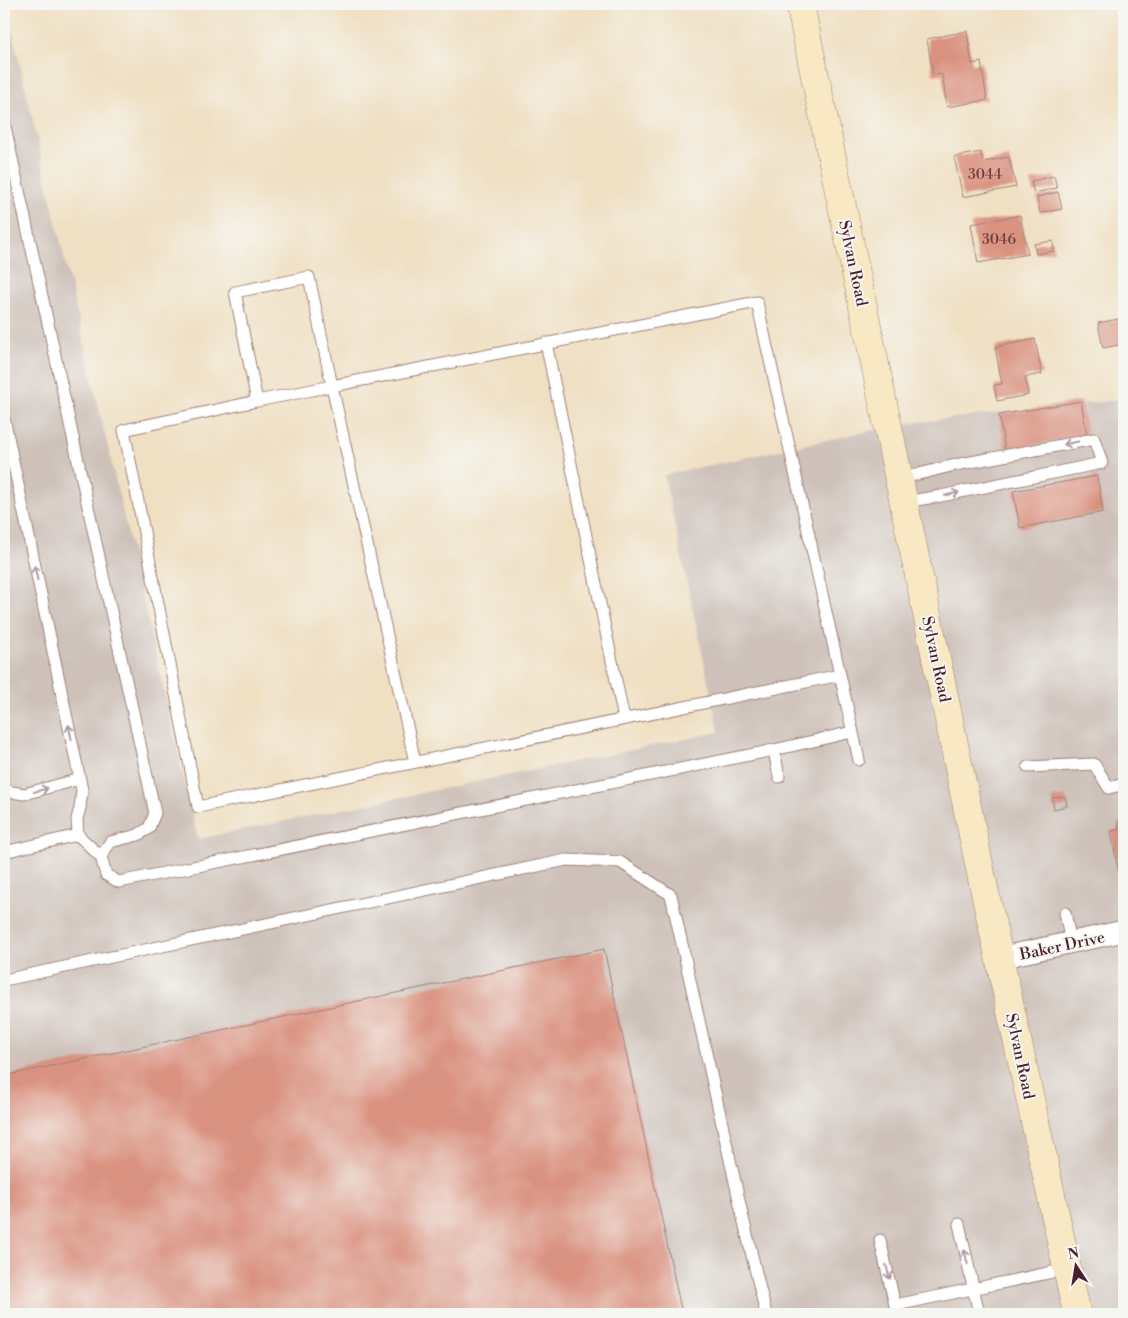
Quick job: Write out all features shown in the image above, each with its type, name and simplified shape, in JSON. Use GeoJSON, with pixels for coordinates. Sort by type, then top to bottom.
{"type":"FeatureCollection","features":[{"type":"Feature","properties":{"kind":"main road","name":"Sylvan Road"},"geometry":{"type":"LineString","coordinates":[[800,4],[988,887],[999,958],[1077,1314]]}},
{"type":"Feature","properties":{"kind":"street","name":"Baker Drive"},"geometry":{"type":"LineString","coordinates":[[999,958],[1124,931]]}},
{"type":"Feature","properties":{"kind":"lane"},"geometry":{"type":"LineString","coordinates":[[4,122],[155,814],[149,828],[138,834],[110,842],[101,858]]}},
{"type":"Feature","properties":{"kind":"lane"},"geometry":{"type":"LineString","coordinates":[[257,401],[235,292],[309,277],[415,762]]}},
{"type":"Feature","properties":{"kind":"lane"},"geometry":{"type":"LineString","coordinates":[[840,675],[198,807],[124,430],[257,401],[757,302],[859,760]]}},
{"type":"Feature","properties":{"kind":"lane"},"geometry":{"type":"LineString","coordinates":[[546,344],[624,719]]}},
{"type":"Feature","properties":{"kind":"lane"},"geometry":{"type":"LineString","coordinates":[[4,418],[82,790],[77,819],[78,836],[101,858],[106,875],[119,882],[774,750],[852,732]]}},
{"type":"Feature","properties":{"kind":"lane"},"geometry":{"type":"LineString","coordinates":[[1094,439],[1102,463],[942,496],[902,490],[955,465],[1094,439]]}},
{"type":"Feature","properties":{"kind":"lane"},"geometry":{"type":"LineString","coordinates":[[774,750],[779,777]]}},
{"type":"Feature","properties":{"kind":"lane"},"geometry":{"type":"LineString","coordinates":[[1028,767],[1094,764],[1109,788],[1124,784]]}},
{"type":"Feature","properties":{"kind":"lane"},"geometry":{"type":"LineString","coordinates":[[4,788],[6,791],[24,794],[80,780]]}},
{"type":"Feature","properties":{"kind":"lane"},"geometry":{"type":"LineString","coordinates":[[4,852],[78,836]]}},
{"type":"Feature","properties":{"kind":"lane"},"geometry":{"type":"LineString","coordinates":[[4,980],[566,860],[620,862],[671,895],[766,1314]]}},
{"type":"Feature","properties":{"kind":"lane"},"geometry":{"type":"LineString","coordinates":[[1065,914],[1071,943]]}},
{"type":"Feature","properties":{"kind":"lane"},"geometry":{"type":"LineString","coordinates":[[959,1224],[979,1314]]}},
{"type":"Feature","properties":{"kind":"lane"},"geometry":{"type":"LineString","coordinates":[[880,1240],[896,1310],[974,1289],[1067,1269]]}},
{"type":"Feature","properties":{"kind":"shaded area"},"geometry":{"type":"Polygon","coordinates":[[[4,4],[6,4],[198,839],[719,732],[664,475],[901,424],[1124,399],[1124,1314],[4,1314],[4,4]]]}},
{"type":"Feature","properties":{"kind":"building"},"geometry":{"type":"Polygon","coordinates":[[[967,31],[972,64],[981,62],[987,100],[947,107],[942,74],[933,75],[927,39],[967,31]]]}},
{"type":"Feature","properties":{"kind":"building"},"geometry":{"type":"Polygon","coordinates":[[[981,152],[983,162],[1009,157],[1016,187],[963,197],[954,157],[981,152]]]}},
{"type":"Feature","properties":{"kind":"building"},"geometry":{"type":"Polygon","coordinates":[[[1054,176],[1057,188],[1034,193],[1031,181],[1054,176]]]}},
{"type":"Feature","properties":{"kind":"building"},"geometry":{"type":"Polygon","coordinates":[[[1058,192],[1062,209],[1040,213],[1037,197],[1058,192]]]}},
{"type":"Feature","properties":{"kind":"building"},"geometry":{"type":"Polygon","coordinates":[[[1020,215],[1028,254],[978,263],[971,224],[1020,215]]]}},
{"type":"Feature","properties":{"kind":"building"},"geometry":{"type":"Polygon","coordinates":[[[1053,241],[1054,251],[1036,254],[1034,244],[1053,241]]]}},
{"type":"Feature","properties":{"kind":"building"},"geometry":{"type":"Polygon","coordinates":[[[1124,318],[1124,344],[1103,348],[1098,323],[1124,318]]]}},
{"type":"Feature","properties":{"kind":"building"},"geometry":{"type":"Polygon","coordinates":[[[1035,339],[1042,374],[1025,377],[1028,395],[997,401],[994,385],[1002,384],[995,347],[1035,339]]]}},
{"type":"Feature","properties":{"kind":"building"},"geometry":{"type":"Polygon","coordinates":[[[1081,401],[1087,435],[1005,450],[999,415],[1081,401]]]}},
{"type":"Feature","properties":{"kind":"building"},"geometry":{"type":"Polygon","coordinates":[[[1097,476],[1103,512],[1020,528],[1013,491],[1097,476]]]}},
{"type":"Feature","properties":{"kind":"building"},"geometry":{"type":"Polygon","coordinates":[[[1065,796],[1067,806],[1054,809],[1052,798],[1065,796]]]}},
{"type":"Feature","properties":{"kind":"building"},"geometry":{"type":"Polygon","coordinates":[[[1124,822],[1124,890],[1122,891],[1111,831],[1119,829],[1118,823],[1124,822]]]}},
{"type":"Feature","properties":{"kind":"building"},"geometry":{"type":"Polygon","coordinates":[[[604,949],[682,1314],[4,1314],[4,1076],[604,949]]]}}]}
